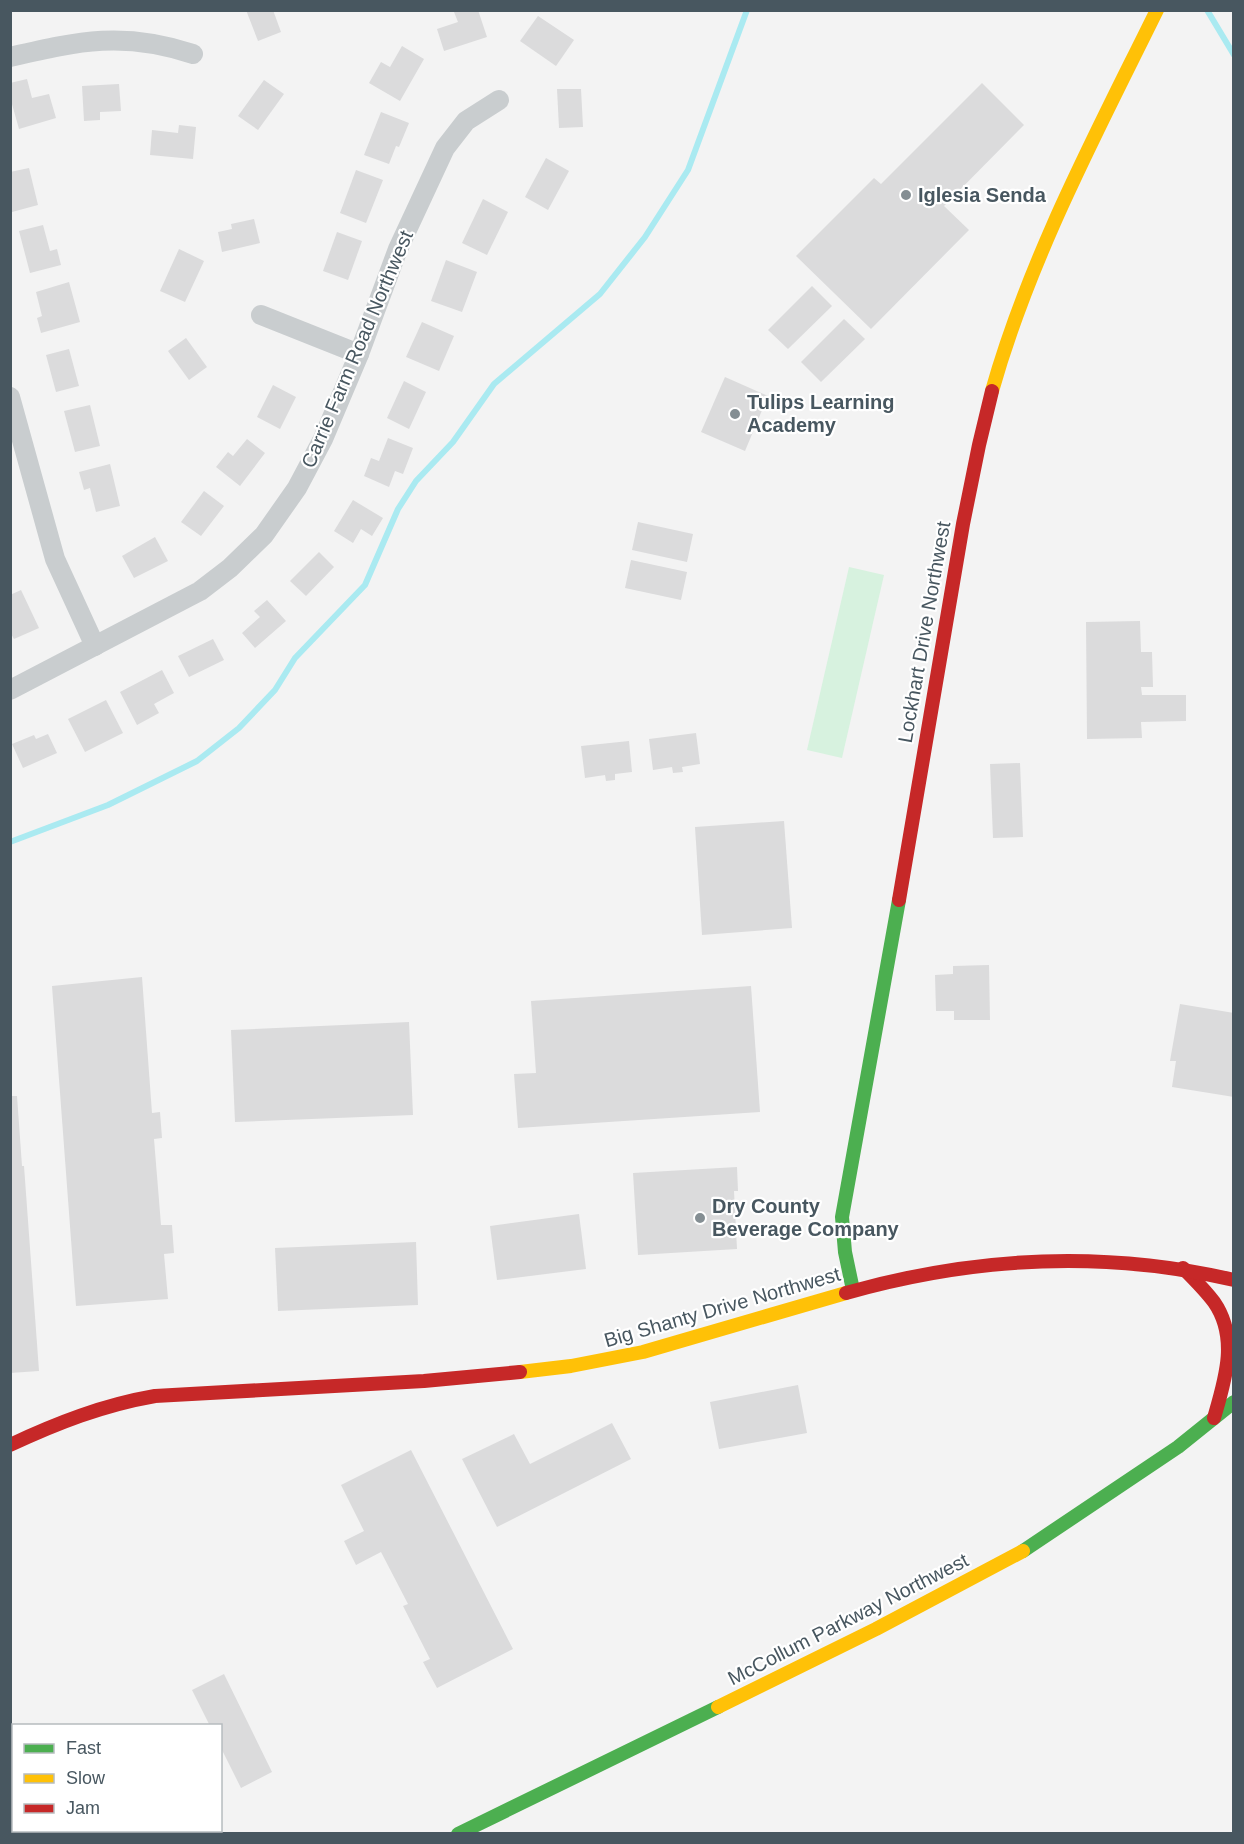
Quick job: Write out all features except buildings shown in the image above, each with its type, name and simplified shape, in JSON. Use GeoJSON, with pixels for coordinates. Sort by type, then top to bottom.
{"type":"FeatureCollection","features":[{"type":"Feature","properties":{"kind":"street","name":"Lockhart Drive Northwest"},"geometry":{"type":"LineString","coordinates":[[853,1290],[845,1252],[842,1217],[954,575],[986,416],[1010,337],[1042,249],[1066,192],[1157,10]]}},
{"type":"Feature","properties":{"kind":"street"},"geometry":{"type":"LineString","coordinates":[[10,57],[61,45],[110,39],[169,46],[193,54]]}},
{"type":"Feature","properties":{"kind":"street","name":"Carrie Farm Road Northwest"},"geometry":{"type":"LineString","coordinates":[[10,690],[200,591],[230,568],[264,535],[277,519],[306,472],[323,439],[359,354],[398,249],[445,148],[466,121],[499,100]]}},
{"type":"Feature","properties":{"kind":"street"},"geometry":{"type":"LineString","coordinates":[[261,315],[359,354]]}},
{"type":"Feature","properties":{"kind":"street"},"geometry":{"type":"LineString","coordinates":[[10,397],[55,559],[95,646]]}},
{"type":"Feature","properties":{"kind":"street","name":"Big Shanty Drive Northwest"},"geometry":{"type":"LineString","coordinates":[[10,1445],[63,1420],[116,1403],[167,1394],[441,1382],[592,1363],[645,1353],[853,1290],[920,1276],[1012,1264],[1101,1261],[1183,1268],[1233,1280]]}},
{"type":"Feature","properties":{"kind":"street"},"geometry":{"type":"LineString","coordinates":[[1183,1268],[1218,1308],[1225,1323],[1229,1356],[1214,1418]]}},
{"type":"Feature","properties":{"kind":"street","name":"McCollum Parkway Northwest"},"geometry":{"type":"LineString","coordinates":[[458,1833],[876,1629],[1014,1557],[1178,1447],[1233,1402]]}},
{"type":"Feature","properties":{"kind":"green space"},"geometry":{"type":"Polygon","coordinates":[[[849,567],[884,575],[842,758],[807,750],[849,567]]]}},
{"type":"Feature","properties":{"kind":"waterway"},"geometry":{"type":"LineString","coordinates":[[10,842],[108,805],[197,761],[239,728],[275,690],[295,658],[365,585],[398,509],[416,481],[453,442],[494,384],[600,294],[645,237],[688,170],[747,10]]}},
{"type":"Feature","properties":{"kind":"waterway"},"geometry":{"type":"LineString","coordinates":[[1207,10],[1234,55]]}},
{"type":"Feature","properties":{"kind":"traffic: fast"},"geometry":{"type":"LineString","coordinates":[[853,1290],[845,1252],[842,1217],[899,900]]}},
{"type":"Feature","properties":{"kind":"traffic: fast"},"geometry":{"type":"LineString","coordinates":[[1023,1551],[1178,1447],[1234,1402]]}},
{"type":"Feature","properties":{"kind":"traffic: fast"},"geometry":{"type":"LineString","coordinates":[[458,1834],[718,1707]]}},
{"type":"Feature","properties":{"kind":"traffic: slow"},"geometry":{"type":"LineString","coordinates":[[992,391],[1007,341],[1045,244],[1157,10]]}},
{"type":"Feature","properties":{"kind":"traffic: slow"},"geometry":{"type":"LineString","coordinates":[[520,1372],[571,1366],[643,1352],[846,1293]]}},
{"type":"Feature","properties":{"kind":"traffic: slow"},"geometry":{"type":"LineString","coordinates":[[718,1707],[876,1629],[1023,1551]]}},
{"type":"Feature","properties":{"kind":"traffic: jam"},"geometry":{"type":"LineString","coordinates":[[899,900],[963,524],[992,391]]}},
{"type":"Feature","properties":{"kind":"traffic: jam"},"geometry":{"type":"LineString","coordinates":[[846,1293],[942,1272],[991,1265],[1039,1262],[1088,1261],[1137,1264],[1186,1270],[1234,1280]]}},
{"type":"Feature","properties":{"kind":"traffic: jam"},"geometry":{"type":"LineString","coordinates":[[1183,1268],[1214,1302],[1222,1316],[1226,1330],[1228,1359],[1214,1418]]}},
{"type":"Feature","properties":{"kind":"traffic: jam"},"geometry":{"type":"LineString","coordinates":[[10,1445],[81,1416],[117,1404],[155,1396],[424,1381],[520,1372]]}},
{"type":"Feature","properties":{"kind":"place","name":"Iglesia Senda"},"geometry":{"type":"Point","coordinates":[906,195]}},
{"type":"Feature","properties":{"kind":"place","name":"Tulips Learning Academy"},"geometry":{"type":"Point","coordinates":[735,414]}},
{"type":"Feature","properties":{"kind":"place","name":"Dry County Beverage Company"},"geometry":{"type":"Point","coordinates":[700,1218]}}]}
